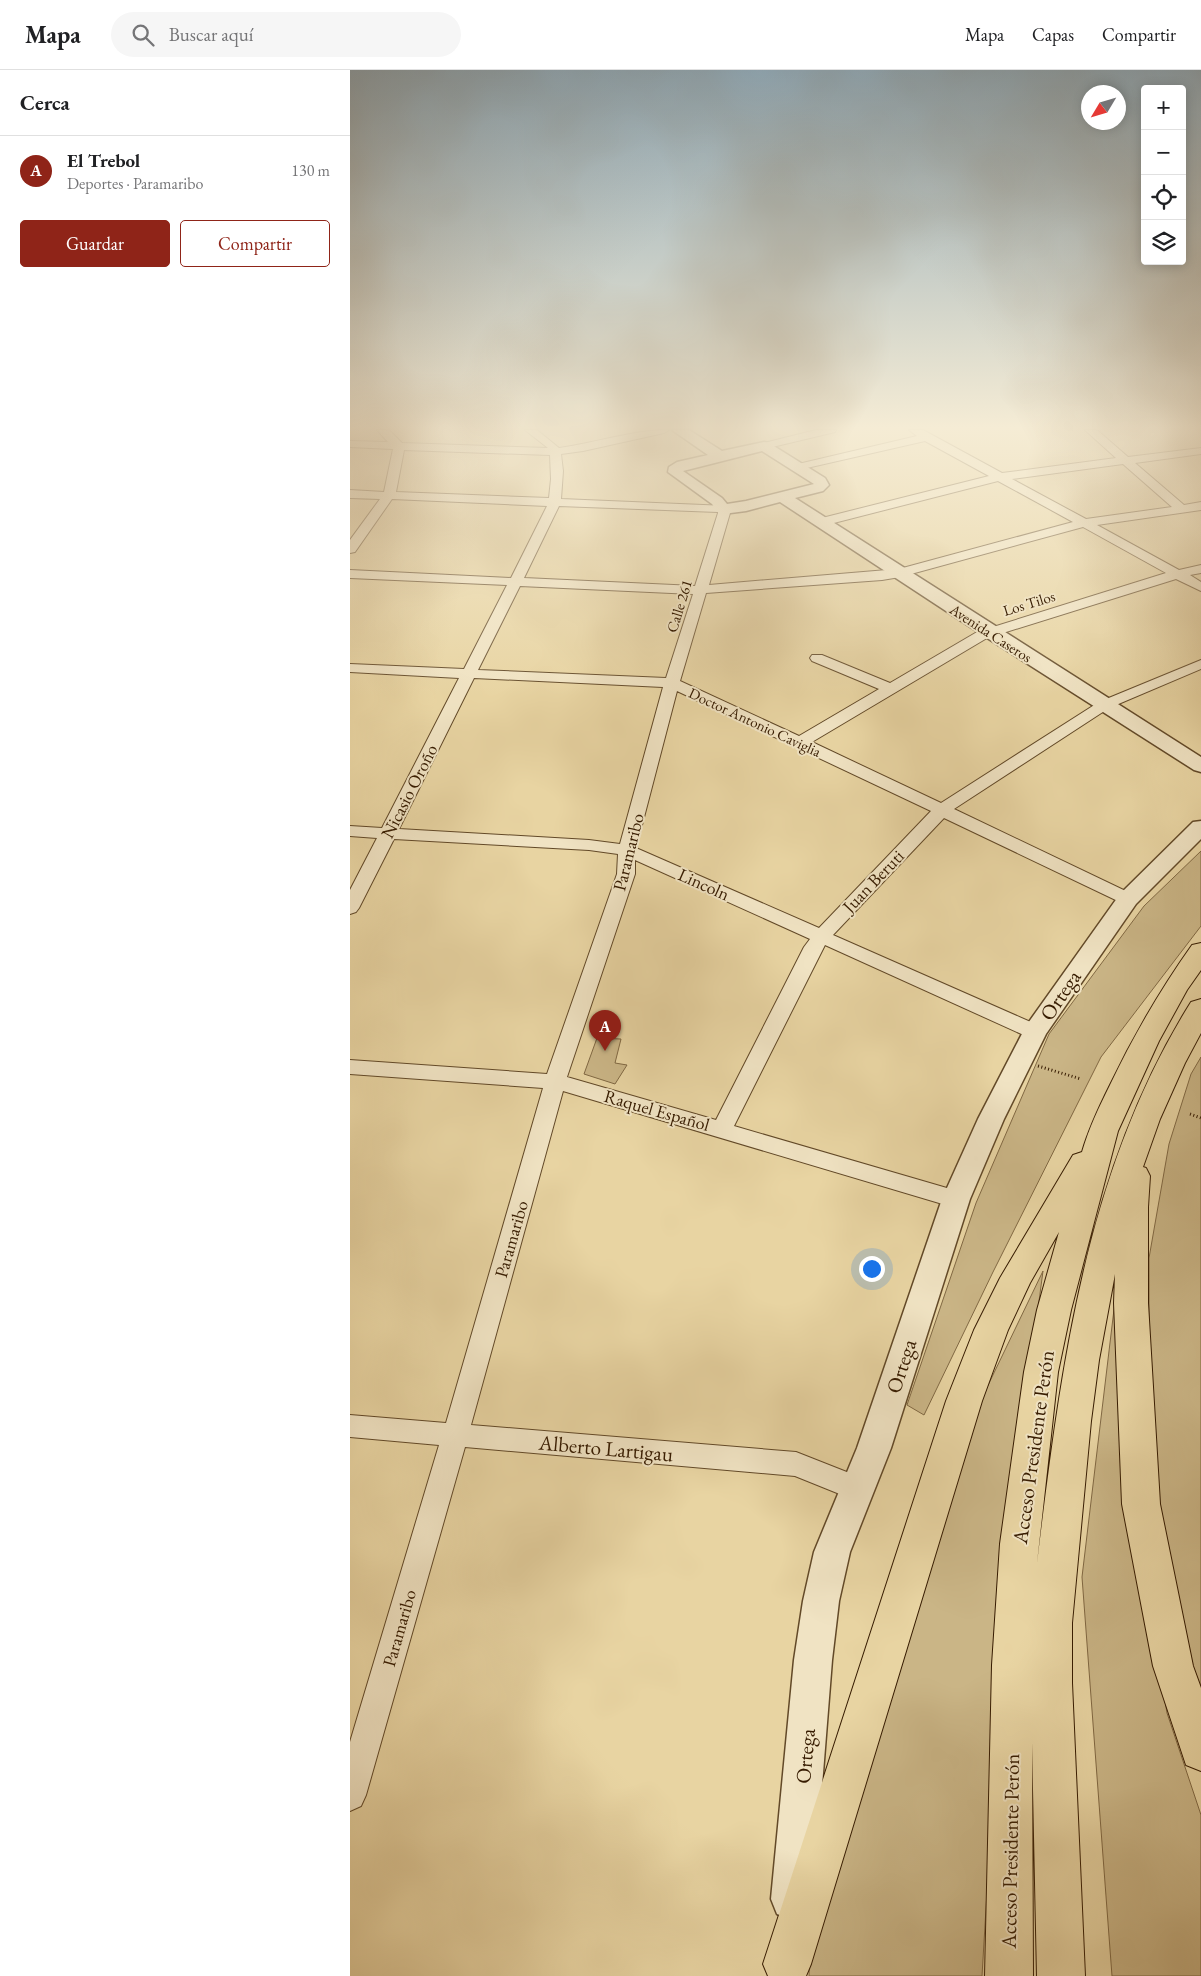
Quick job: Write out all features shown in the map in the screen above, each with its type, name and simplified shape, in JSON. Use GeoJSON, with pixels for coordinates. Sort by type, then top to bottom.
{"type":"FeatureCollection","features":[{"type":"Feature","properties":{"kind":"highway","name":"Acceso Presidente Perón"},"geometry":{"type":"LineString","coordinates":[[1009,1976],[1012,1665],[1020,1544],[1041,1372],[1054,1310],[1103,1132],[1145,1041],[1175,988],[1201,951]]}},
{"type":"Feature","properties":{"kind":"highway","name":"Acceso Presidente Perón"},"geometry":{"type":"LineString","coordinates":[[1061,1976],[1051,1641],[1059,1539],[1069,1450],[1089,1312],[1114,1209],[1140,1132],[1168,1067],[1201,1008]]}},
{"type":"Feature","properties":{"kind":"highway"},"geometry":{"type":"LineString","coordinates":[[786,1970],[916,1551],[974,1374],[991,1330],[1016,1278],[1103,1132]]}},
{"type":"Feature","properties":{"kind":"highway"},"geometry":{"type":"LineString","coordinates":[[1140,1132],[1132,1208],[1131,1303],[1141,1504],[1173,1666],[1201,1750]]}},
{"type":"Feature","properties":{"kind":"street"},"geometry":{"type":"LineString","coordinates":[[350,548],[371,519]]}},
{"type":"Feature","properties":{"kind":"street","name":"Nicasio Oroño"},"geometry":{"type":"LineString","coordinates":[[350,908],[547,519]]}},
{"type":"Feature","properties":{"kind":"street","name":"Calle 261"},"geometry":{"type":"LineString","coordinates":[[672,683],[723,519]]}},
{"type":"Feature","properties":{"kind":"street","name":"Avenida Caseros"},"geometry":{"type":"LineString","coordinates":[[817,519],[990,632],[1201,766]]}},
{"type":"Feature","properties":{"kind":"street"},"geometry":{"type":"LineString","coordinates":[[822,522],[834,519]]}},
{"type":"Feature","properties":{"kind":"street"},"geometry":{"type":"LineString","coordinates":[[1078,519],[1201,587]]}},
{"type":"Feature","properties":{"kind":"street"},"geometry":{"type":"LineString","coordinates":[[350,574],[701,590],[900,573],[1084,522],[1107,519]]}},
{"type":"Feature","properties":{"kind":"street","name":"Los Tilos"},"geometry":{"type":"LineString","coordinates":[[800,742],[990,632],[1177,574],[1201,569]]}},
{"type":"Feature","properties":{"kind":"street"},"geometry":{"type":"LineString","coordinates":[[816,658],[892,689]]}},
{"type":"Feature","properties":{"kind":"street","name":"Juan Beruti"},"geometry":{"type":"LineString","coordinates":[[722,1129],[813,947],[942,810],[1104,705],[1201,664]]}},
{"type":"Feature","properties":{"kind":"street","name":"Doctor Antonio Caviglia"},"geometry":{"type":"LineString","coordinates":[[350,668],[672,683],[1128,899]]}},
{"type":"Feature","properties":{"kind":"street","name":"Paramaribo"},"geometry":{"type":"LineString","coordinates":[[350,1795],[455,1436],[555,1082],[626,874],[627,850],[672,683]]}},
{"type":"Feature","properties":{"kind":"street","name":"Ortega"},"geometry":{"type":"LineString","coordinates":[[786,1970],[813,1660],[821,1601],[832,1552],[874,1448],[956,1198],[1035,1032],[1128,899],[1201,827]]}},
{"type":"Feature","properties":{"kind":"street","name":"Lincoln"},"geometry":{"type":"LineString","coordinates":[[350,831],[589,845],[627,850],[1035,1032]]}},
{"type":"Feature","properties":{"kind":"street","name":"Raquel Español"},"geometry":{"type":"LineString","coordinates":[[350,1067],[555,1082],[956,1198]]}},
{"type":"Feature","properties":{"kind":"street","name":"Alberto Lartigau"},"geometry":{"type":"LineString","coordinates":[[350,1426],[796,1464],[857,1489]]}},
{"type":"Feature","properties":{"kind":"path"},"geometry":{"type":"LineString","coordinates":[[1020,1061],[1081,1079]]}},
{"type":"Feature","properties":{"kind":"path"},"geometry":{"type":"LineString","coordinates":[[1190,1114],[1201,1118]]}},
{"type":"Feature","properties":{"kind":"shaded area"},"geometry":{"type":"Polygon","coordinates":[[[1201,851],[1201,926],[1101,1057],[993,1272],[924,1415],[907,1405],[976,1203],[1049,1034],[1144,906],[1201,851]]]}},
{"type":"Feature","properties":{"kind":"shaded area"},"geometry":{"type":"Polygon","coordinates":[[[597,1038],[621,1039],[615,1063],[627,1065],[615,1084],[584,1074],[597,1038]]]}},
{"type":"Feature","properties":{"kind":"shaded area"},"geometry":{"type":"Polygon","coordinates":[[[1201,1057],[1201,1700],[1178,1636],[1155,1506],[1149,1371],[1149,1258],[1169,1144],[1191,1074],[1201,1057]]]}},
{"type":"Feature","properties":{"kind":"shaded area"},"geometry":{"type":"Polygon","coordinates":[[[1043,1271],[1008,1535],[982,1976],[809,1976],[811,1916],[979,1404],[1043,1271]]]}},
{"type":"Feature","properties":{"kind":"shaded area"},"geometry":{"type":"Polygon","coordinates":[[[1115,1301],[1135,1524],[1167,1713],[1201,1815],[1201,1976],[1112,1976],[1082,1577],[1115,1301]]]}},
{"type":"Feature","properties":{"kind":"place","name":"El Trebol"},"geometry":{"type":"Point","coordinates":[605,1051]}}]}
